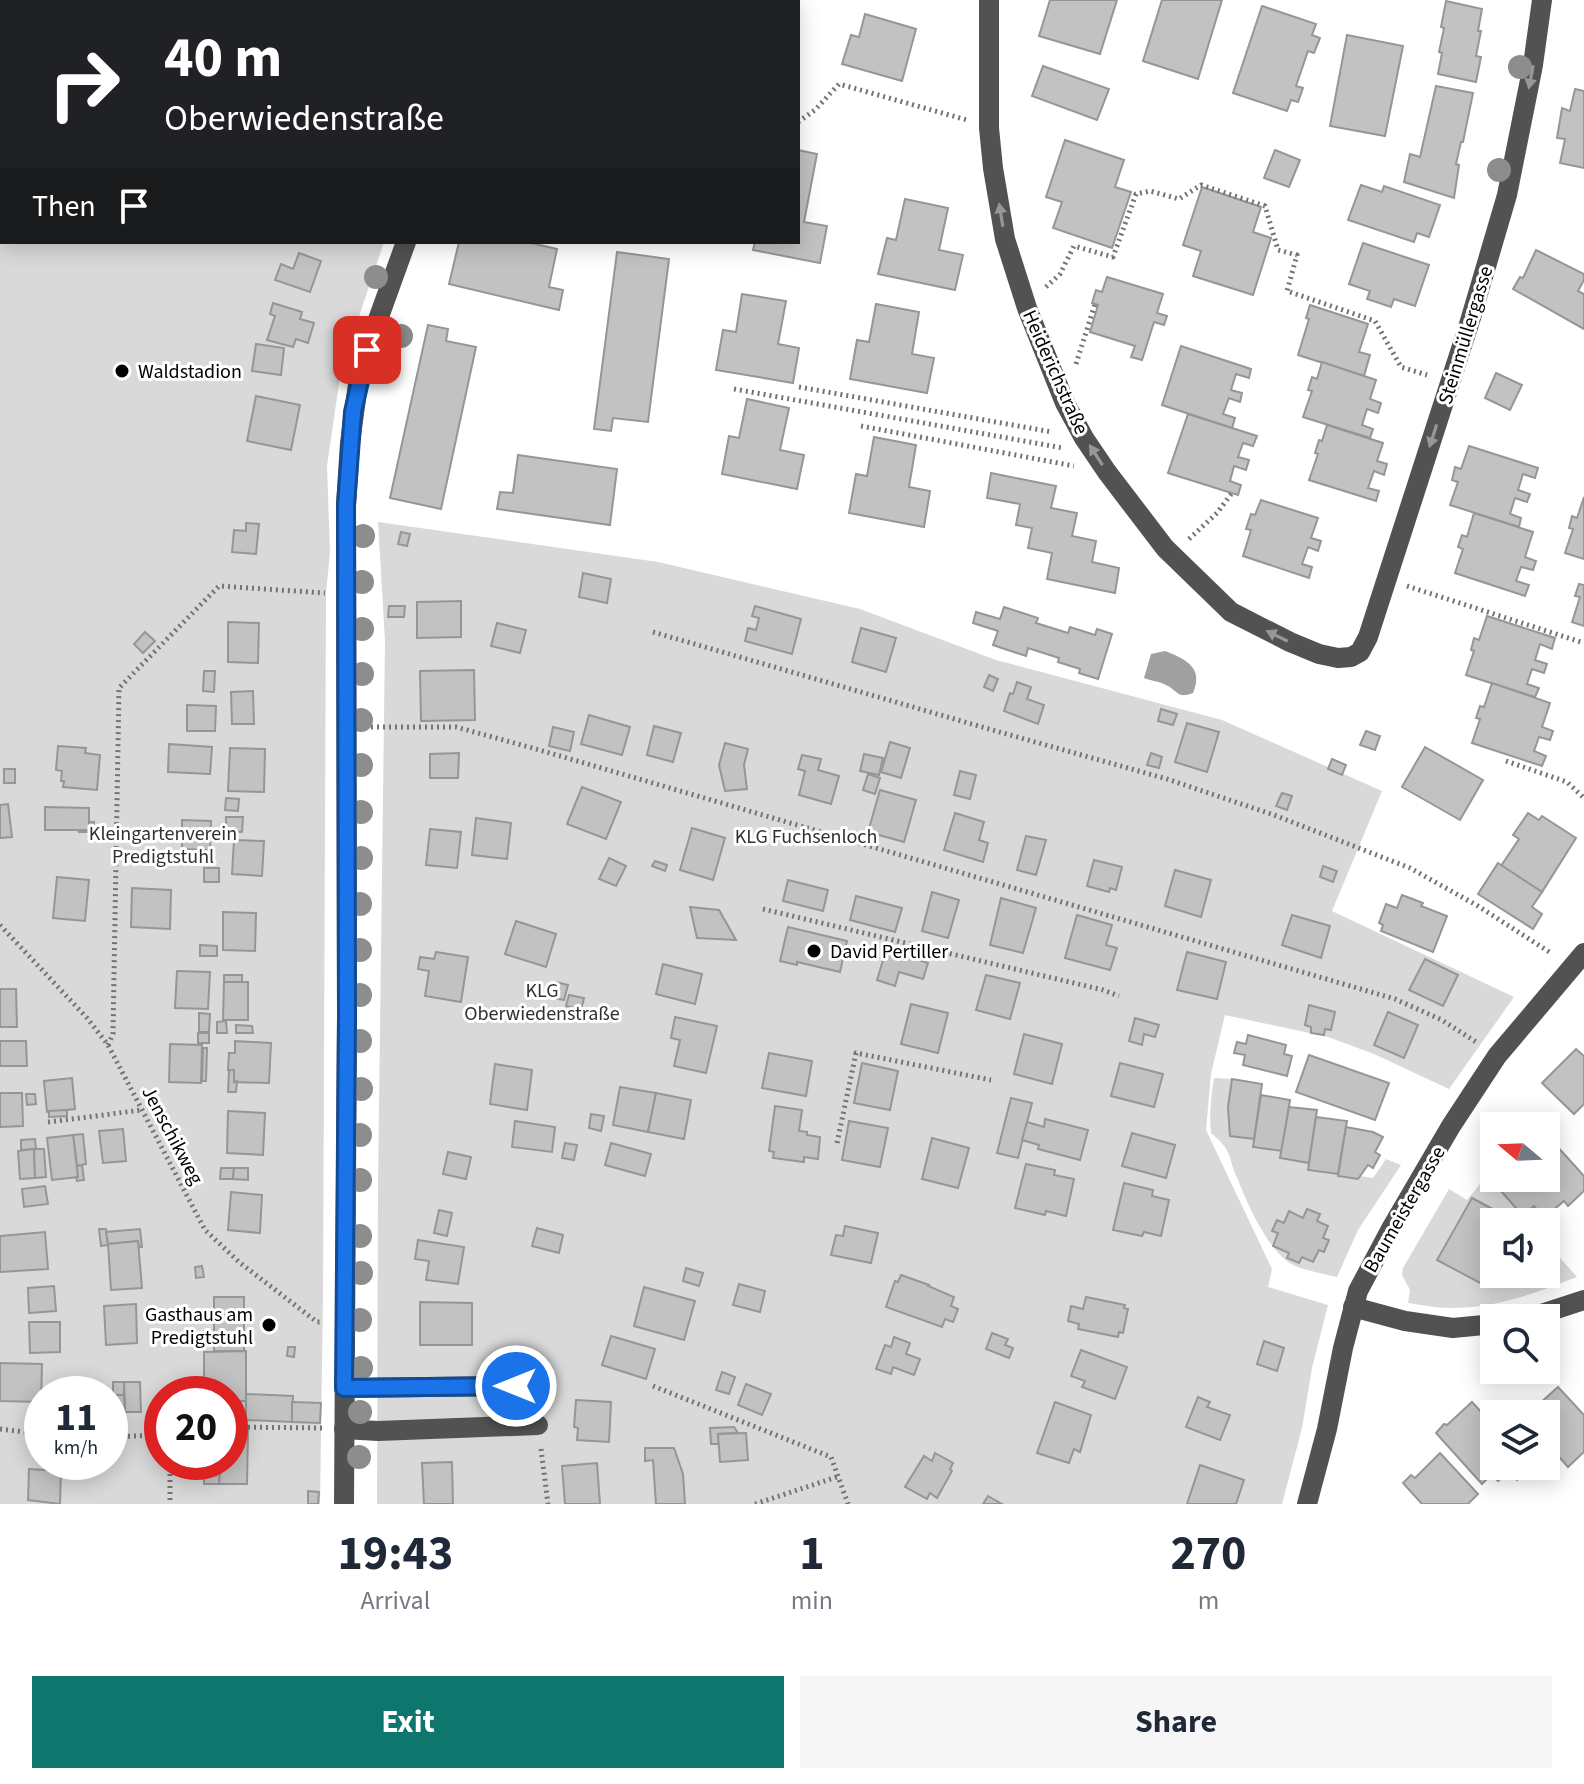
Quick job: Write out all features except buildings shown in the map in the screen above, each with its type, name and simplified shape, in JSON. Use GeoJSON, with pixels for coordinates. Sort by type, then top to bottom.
{"type":"FeatureCollection","features":[{"type":"Feature","properties":{"kind":"street","name":"Heiderichstraße"},"geometry":{"type":"LineString","coordinates":[[989,0],[989,128],[1005,239],[1027,308],[1065,403],[1107,472],[1165,548],[1231,612],[1319,654],[1351,657]]}},
{"type":"Feature","properties":{"kind":"street","name":"Steinmüllergasse"},"geometry":{"type":"LineString","coordinates":[[1351,657],[1360,652],[1368,637],[1507,195],[1533,65],[1542,0]]}},
{"type":"Feature","properties":{"kind":"street"},"geometry":{"type":"LineString","coordinates":[[344,1504],[346,505],[356,398],[367,350],[405,244]]}},
{"type":"Feature","properties":{"kind":"street","name":"Baumeistergasse"},"geometry":{"type":"LineString","coordinates":[[1307,1504],[1358,1291],[1451,1126],[1497,1056],[1578,960]]}},
{"type":"Feature","properties":{"kind":"street"},"geometry":{"type":"LineString","coordinates":[[1560,1308],[1584,1300]]}},
{"type":"Feature","properties":{"kind":"street"},"geometry":{"type":"LineString","coordinates":[[1353,1307],[1405,1321],[1453,1328],[1480,1325]]}},
{"type":"Feature","properties":{"kind":"street"},"geometry":{"type":"LineString","coordinates":[[344,1388],[516,1386]]}},
{"type":"Feature","properties":{"kind":"street"},"geometry":{"type":"LineString","coordinates":[[344,1429],[378,1431],[538,1425]]}},
{"type":"Feature","properties":{"kind":"path"},"geometry":{"type":"LineString","coordinates":[[800,121],[815,110],[839,84],[962,119]]}},
{"type":"Feature","properties":{"kind":"path"},"geometry":{"type":"LineString","coordinates":[[1027,308],[1038,293],[1060,274],[1074,246],[1113,257],[1136,194],[1150,191],[1179,199],[1201,185],[1265,206],[1278,250],[1297,255],[1287,291],[1375,321],[1401,367],[1450,383]]}},
{"type":"Feature","properties":{"kind":"path"},"geometry":{"type":"LineString","coordinates":[[1073,372],[1095,304]]}},
{"type":"Feature","properties":{"kind":"path"},"geometry":{"type":"LineString","coordinates":[[799,387],[1090,446]]}},
{"type":"Feature","properties":{"kind":"path"},"geometry":{"type":"LineString","coordinates":[[734,389],[1090,446]]}},
{"type":"Feature","properties":{"kind":"path"},"geometry":{"type":"LineString","coordinates":[[861,426],[1107,472]]}},
{"type":"Feature","properties":{"kind":"path"},"geometry":{"type":"LineString","coordinates":[[1182,543],[1217,513],[1232,493]]}},
{"type":"Feature","properties":{"kind":"path"},"geometry":{"type":"LineString","coordinates":[[1387,579],[1584,643]]}},
{"type":"Feature","properties":{"kind":"path"},"geometry":{"type":"LineString","coordinates":[[108,1045],[113,1034],[119,688],[219,586],[346,594]]}},
{"type":"Feature","properties":{"kind":"path"},"geometry":{"type":"LineString","coordinates":[[653,632],[1167,779],[1274,815],[1410,868],[1578,960]]}},
{"type":"Feature","properties":{"kind":"path"},"geometry":{"type":"LineString","coordinates":[[346,728],[456,727],[536,749],[1395,999],[1442,1020],[1497,1056]]}},
{"type":"Feature","properties":{"kind":"path"},"geometry":{"type":"LineString","coordinates":[[1506,761],[1567,782],[1584,798]]}},
{"type":"Feature","properties":{"kind":"path"},"geometry":{"type":"LineString","coordinates":[[763,909],[1119,996]]}},
{"type":"Feature","properties":{"kind":"path","name":"Jenschikweg"},"geometry":{"type":"LineString","coordinates":[[0,925],[87,1018],[108,1045],[205,1230],[239,1262],[317,1322],[344,1322]]}},
{"type":"Feature","properties":{"kind":"path"},"geometry":{"type":"LineString","coordinates":[[837,1143],[856,1053],[991,1080]]}},
{"type":"Feature","properties":{"kind":"path"},"geometry":{"type":"LineString","coordinates":[[48,1122],[142,1110]]}},
{"type":"Feature","properties":{"kind":"path"},"geometry":{"type":"LineString","coordinates":[[653,1386],[831,1457],[848,1504]]}},
{"type":"Feature","properties":{"kind":"path"},"geometry":{"type":"LineString","coordinates":[[538,1425],[548,1504]]}},
{"type":"Feature","properties":{"kind":"path"},"geometry":{"type":"LineString","coordinates":[[248,1427],[344,1429]]}},
{"type":"Feature","properties":{"kind":"path"},"geometry":{"type":"LineString","coordinates":[[0,1429],[24,1432]]}},
{"type":"Feature","properties":{"kind":"path"},"geometry":{"type":"LineString","coordinates":[[755,1504],[837,1477]]}},
{"type":"Feature","properties":{"kind":"path"},"geometry":{"type":"LineString","coordinates":[[170,1480],[170,1504]]}},
{"type":"Feature","properties":{"kind":"green space","name":"Kleingartenverein Predigtstuhl"},"geometry":{"type":"Polygon","coordinates":[[[0,244],[383,244],[341,370],[327,466],[330,552],[326,594],[320,1504],[0,1504],[0,244]]]}},
{"type":"Feature","properties":{"kind":"green space"},"geometry":{"type":"Polygon","coordinates":[[[378,522],[658,562],[860,609],[996,660],[1222,720],[1382,791],[1332,911],[1514,997],[1449,1089],[1374,1054],[1328,1037],[1225,1015],[1211,1074],[1206,1130],[1272,1269],[1268,1287],[1328,1305],[1282,1504],[377,1504],[385,641],[378,522]]]}},
{"type":"Feature","properties":{"kind":"green space"},"geometry":{"type":"Polygon","coordinates":[[[1214,1078],[1232,1079],[1230,1135],[1254,1139],[1254,1148],[1282,1151],[1281,1158],[1309,1163],[1308,1170],[1358,1179],[1360,1176],[1373,1178],[1386,1159],[1401,1165],[1358,1230],[1337,1277],[1295,1266],[1269,1241],[1242,1190],[1227,1150],[1211,1133],[1214,1078]]]}},
{"type":"Feature","properties":{"kind":"green space"},"geometry":{"type":"Polygon","coordinates":[[[1480,1184],[1480,1192],[1502,1192],[1516,1208],[1480,1208],[1480,1288],[1547,1288],[1500,1302],[1468,1307],[1446,1308],[1408,1303],[1410,1290],[1402,1275],[1403,1268],[1449,1189],[1467,1200],[1480,1184]]]}},
{"type":"Feature","properties":{"kind":"green space"},"geometry":{"type":"Polygon","coordinates":[[[1560,1258],[1577,1277],[1560,1283],[1560,1258]]]}},
{"type":"Feature","properties":{"kind":"shaded area"},"geometry":{"type":"Polygon","coordinates":[[[1165,651],[1186,661],[1195,671],[1193,693],[1180,695],[1170,687],[1144,678],[1151,654],[1165,651]]]}},
{"type":"Feature","properties":{"kind":"place","name":"Waldstadion"},"geometry":{"type":"Point","coordinates":[122,371]}},
{"type":"Feature","properties":{"kind":"place","name":"David Pertiller"},"geometry":{"type":"Point","coordinates":[814,951]}},
{"type":"Feature","properties":{"kind":"place","name":"Gasthaus am Predigtstuhl"},"geometry":{"type":"Point","coordinates":[269,1325]}},
{"type":"Feature","properties":{"kind":"route"},"geometry":{"type":"LineString","coordinates":[[367,350],[353,412],[346,505],[344,1388],[516,1386]]}},
{"type":"Feature","properties":{"kind":"park label","name":"KLG Fuchsenloch"},"geometry":{"type":"Point","coordinates":[806,836]}},
{"type":"Feature","properties":{"kind":"park label","name":"KLG Oberwiedenstraße"},"geometry":{"type":"Point","coordinates":[542,1002]}}]}
